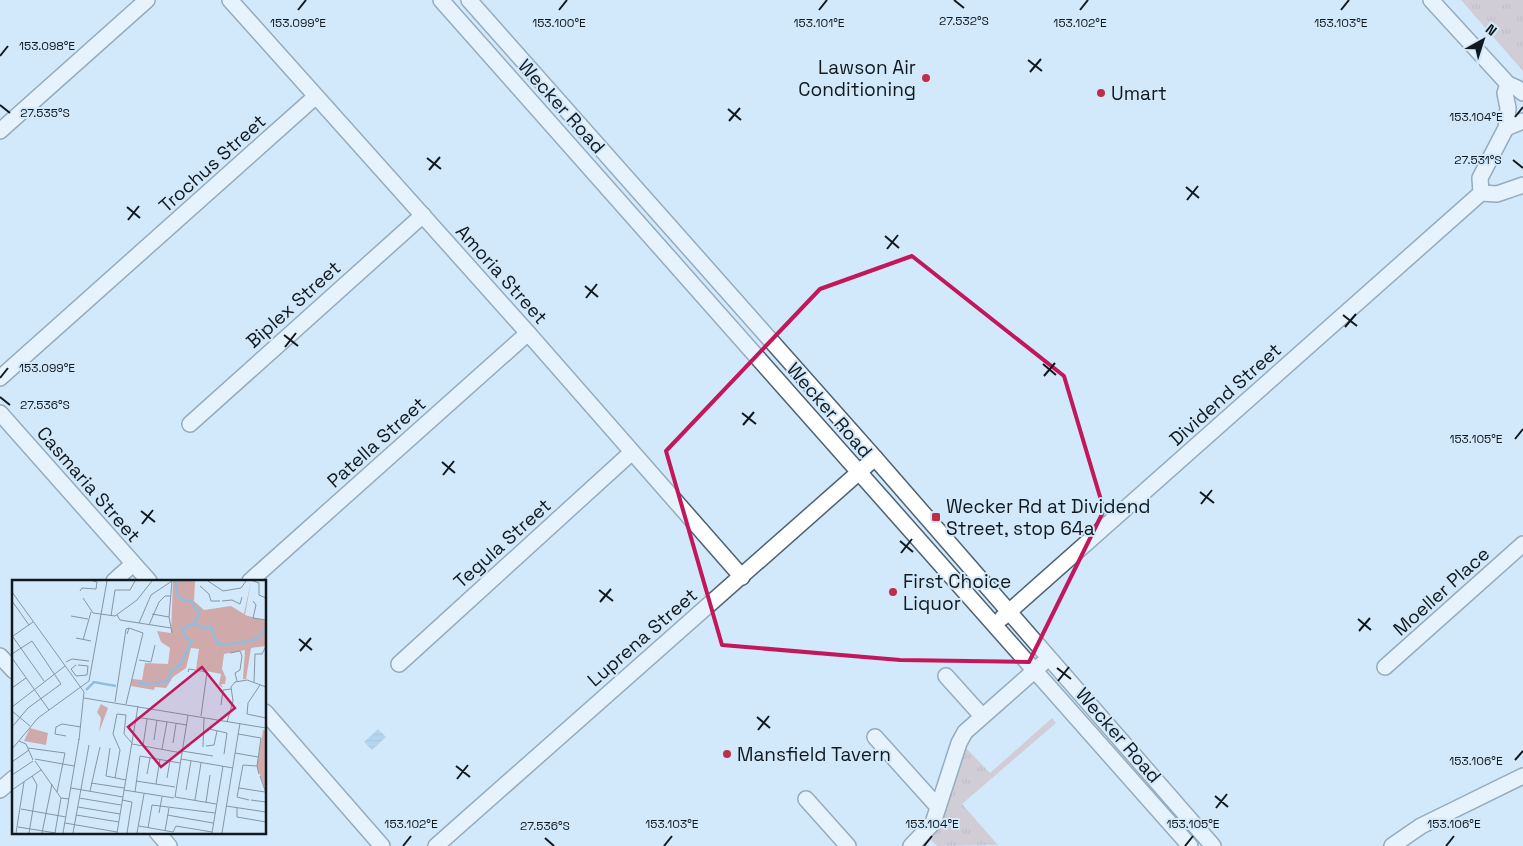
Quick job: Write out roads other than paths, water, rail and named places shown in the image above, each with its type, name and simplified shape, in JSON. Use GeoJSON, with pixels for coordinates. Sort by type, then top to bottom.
{"type":"FeatureCollection","features":[{"type":"Feature","properties":{"kind":"street"},"geometry":{"type":"LineString","coordinates":[[0,131],[147,0]]}},
{"type":"Feature","properties":{"kind":"street","name":"Amoria Street"},"geometry":{"type":"LineString","coordinates":[[230,0],[742,576]]}},
{"type":"Feature","properties":{"kind":"street","name":"Wecker Road"},"geometry":{"type":"LineString","coordinates":[[441,0],[1190,846]]}},
{"type":"Feature","properties":{"kind":"street","name":"Wecker Road"},"geometry":{"type":"LineString","coordinates":[[469,0],[874,458],[1213,846]]}},
{"type":"Feature","properties":{"kind":"street"},"geometry":{"type":"LineString","coordinates":[[1431,0],[1508,84],[1517,88],[1523,94]]}},
{"type":"Feature","properties":{"kind":"street"},"geometry":{"type":"LineString","coordinates":[[1508,84],[1505,92],[1508,108],[1506,128],[1480,178],[1481,193],[1496,194],[1523,185]]}},
{"type":"Feature","properties":{"kind":"street","name":"Trochus Street"},"geometry":{"type":"LineString","coordinates":[[0,378],[315,97]]}},
{"type":"Feature","properties":{"kind":"street"},"geometry":{"type":"LineString","coordinates":[[554,128],[571,114]]}},
{"type":"Feature","properties":{"kind":"street"},"geometry":{"type":"LineString","coordinates":[[1506,128],[1523,121]]}},
{"type":"Feature","properties":{"kind":"street","name":"Dividend Street"},"geometry":{"type":"LineString","coordinates":[[995,624],[1481,193]]}},
{"type":"Feature","properties":{"kind":"street","name":"Biplex Street"},"geometry":{"type":"LineString","coordinates":[[190,424],[422,214]]}},
{"type":"Feature","properties":{"kind":"street"},"geometry":{"type":"LineString","coordinates":[[646,230],[661,216]]}},
{"type":"Feature","properties":{"kind":"street","name":"Patella Street"},"geometry":{"type":"LineString","coordinates":[[251,580],[528,333]]}},
{"type":"Feature","properties":{"kind":"street","name":"Casmaria Street"},"geometry":{"type":"LineString","coordinates":[[0,412],[148,580]]}},
{"type":"Feature","properties":{"kind":"street","name":"Tegula Street"},"geometry":{"type":"LineString","coordinates":[[399,664],[632,452]]}},
{"type":"Feature","properties":{"kind":"street","name":"Luprena Street"},"geometry":{"type":"LineString","coordinates":[[436,846],[874,458]]}},
{"type":"Feature","properties":{"kind":"street","name":"Moeller Place"},"geometry":{"type":"LineString","coordinates":[[1385,667],[1523,544]]}},
{"type":"Feature","properties":{"kind":"street"},"geometry":{"type":"LineString","coordinates":[[115,580],[133,564]]}},
{"type":"Feature","properties":{"kind":"street"},"geometry":{"type":"LineString","coordinates":[[0,656],[12,668]]}},
{"type":"Feature","properties":{"kind":"street"},"geometry":{"type":"LineString","coordinates":[[919,844],[933,822],[959,743],[965,732],[1048,659]]}},
{"type":"Feature","properties":{"kind":"street"},"geometry":{"type":"LineString","coordinates":[[946,676],[982,716]]}},
{"type":"Feature","properties":{"kind":"street"},"geometry":{"type":"LineString","coordinates":[[266,713],[382,846]]}},
{"type":"Feature","properties":{"kind":"street"},"geometry":{"type":"LineString","coordinates":[[875,737],[938,807]]}},
{"type":"Feature","properties":{"kind":"street"},"geometry":{"type":"LineString","coordinates":[[1392,846],[1421,826],[1523,776]]}},
{"type":"Feature","properties":{"kind":"street"},"geometry":{"type":"LineString","coordinates":[[0,790],[12,780]]}},
{"type":"Feature","properties":{"kind":"street"},"geometry":{"type":"LineString","coordinates":[[806,799],[848,846]]}},
{"type":"Feature","properties":{"kind":"street"},"geometry":{"type":"LineString","coordinates":[[159,834],[169,846]]}},
{"type":"Feature","properties":{"kind":"water"},"geometry":{"type":"Polygon","coordinates":[[[378,729],[386,737],[372,750],[364,742],[378,729]]]}},
{"type":"Feature","properties":{"kind":"place","name":"Lawson Air Conditioning"},"geometry":{"type":"Point","coordinates":[926,78]}},
{"type":"Feature","properties":{"kind":"place","name":"Umart"},"geometry":{"type":"Point","coordinates":[1101,93]}},
{"type":"Feature","properties":{"kind":"place","name":"Wecker Rd at Dividend Street, stop 64a"},"geometry":{"type":"Point","coordinates":[936,517]}},
{"type":"Feature","properties":{"kind":"place","name":"First Choice Liquor"},"geometry":{"type":"Point","coordinates":[893,592]}},
{"type":"Feature","properties":{"kind":"place","name":"Mansfield Tavern"},"geometry":{"type":"Point","coordinates":[727,754]}}]}
